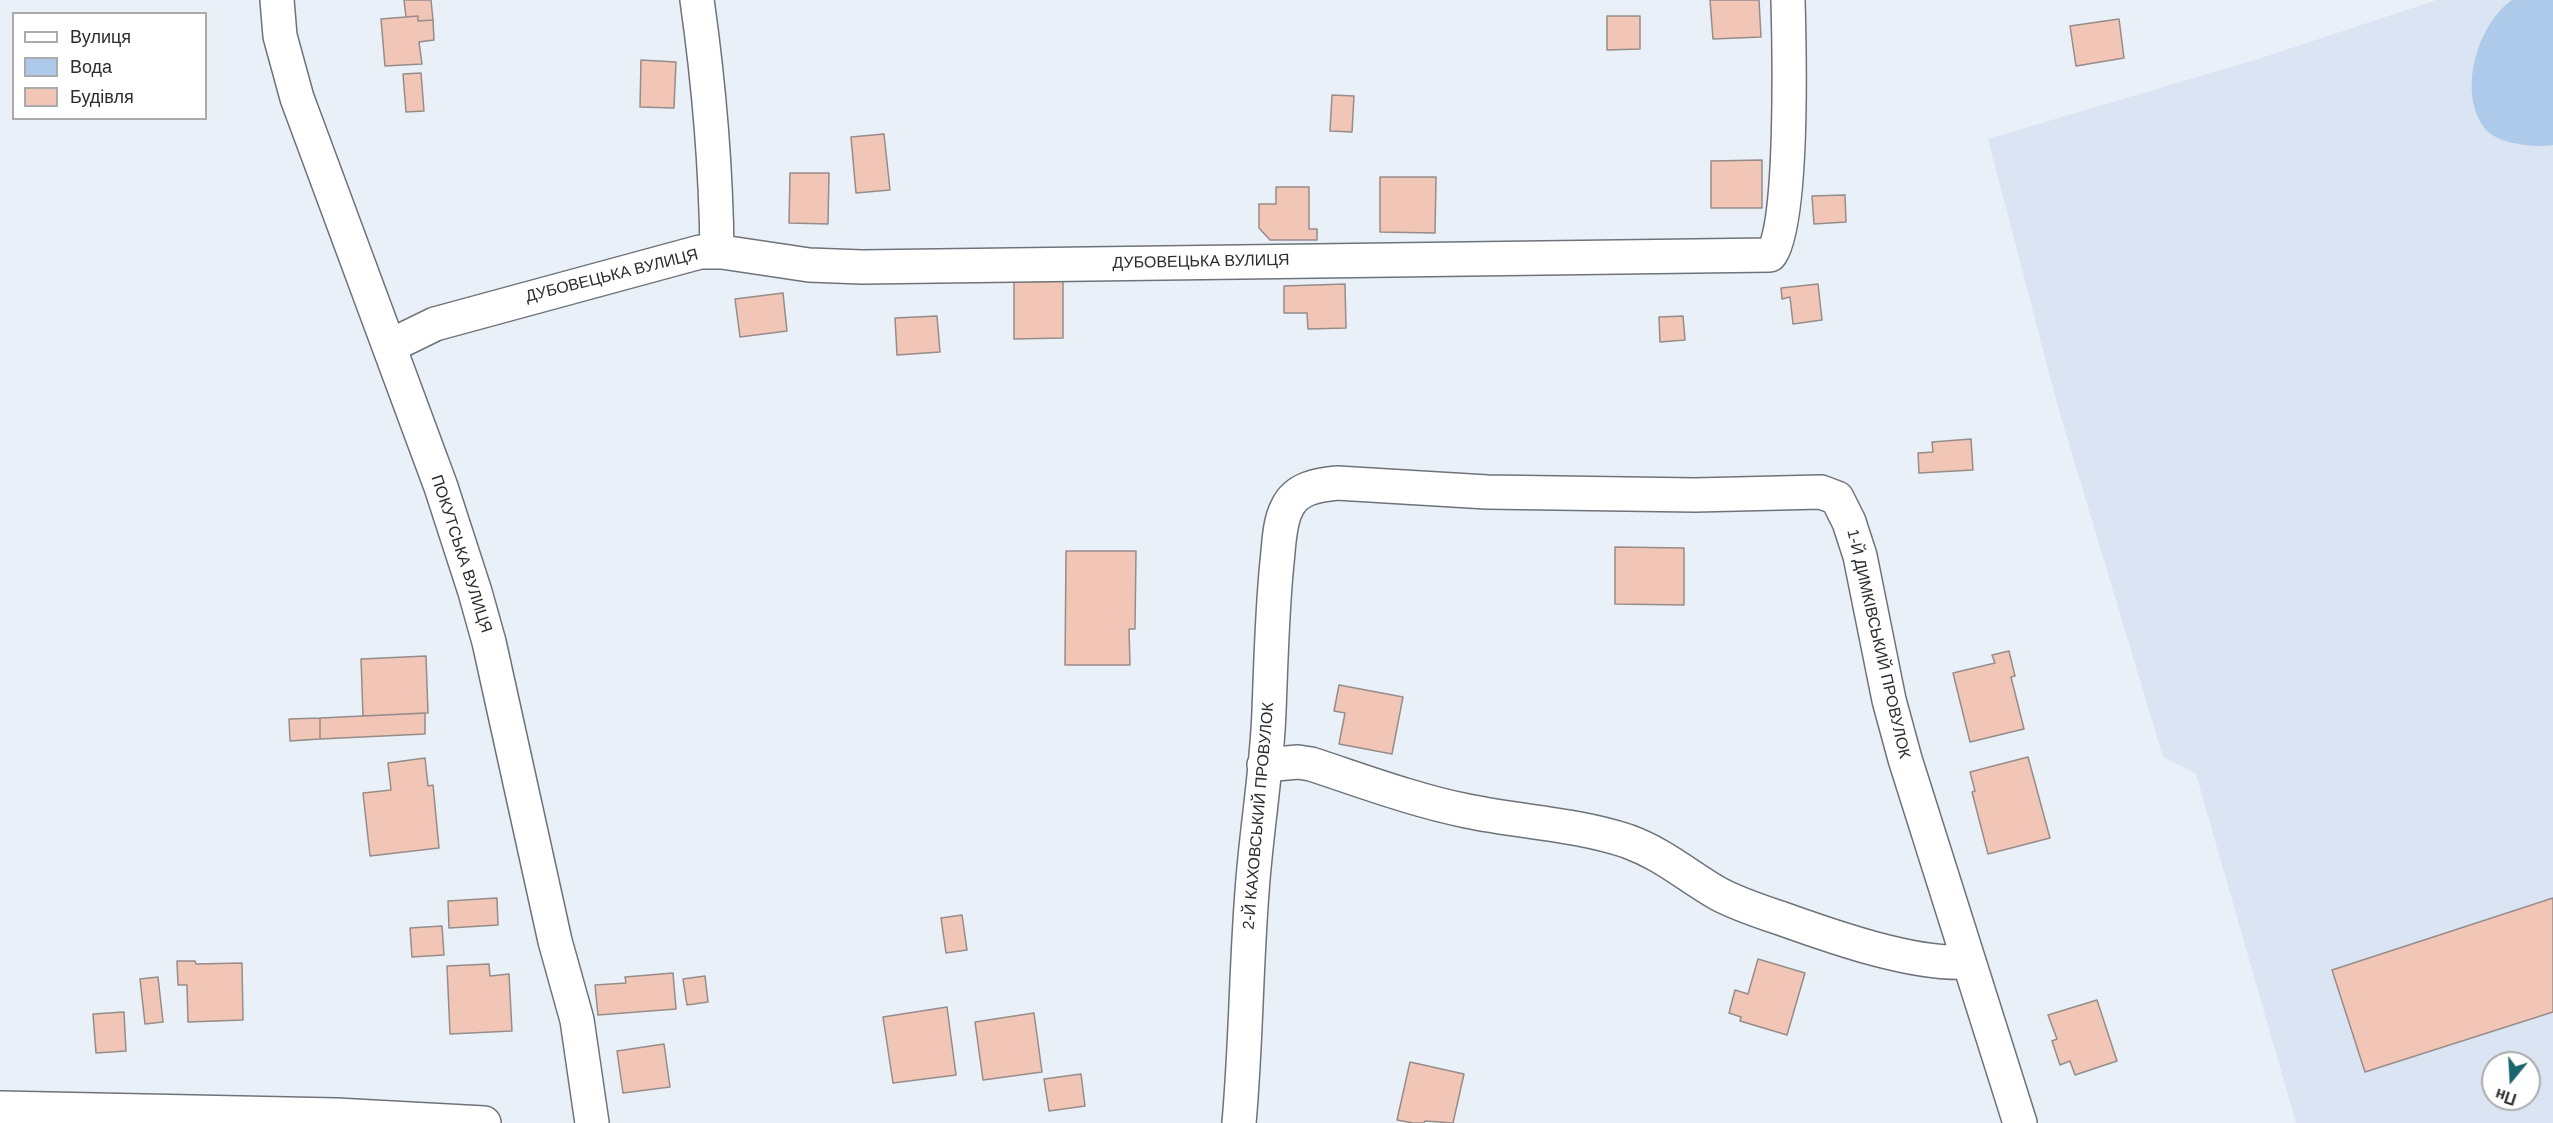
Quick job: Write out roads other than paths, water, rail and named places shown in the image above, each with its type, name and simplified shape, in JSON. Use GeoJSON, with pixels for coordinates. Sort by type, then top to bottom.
{"type":"FeatureCollection","features":[{"type":"Feature","properties":{"kind":"street","name":"ПОКУТСЬКА ВУЛИЦЯ"},"geometry":{"type":"LineString","coordinates":[[277,0],[280,36],[294,90],[441,487],[489,642],[555,941],[576,1020],[592,1123]]}},
{"type":"Feature","properties":{"kind":"street"},"geometry":{"type":"LineString","coordinates":[[697,0],[710,98],[716,169],[717,252]]}},
{"type":"Feature","properties":{"kind":"street","name":"ДУБОВЕЦЬКА ВУЛИЦЯ"},"geometry":{"type":"LineString","coordinates":[[390,346],[435,324],[700,252],[717,252],[809,265],[862,267],[1770,255],[1779,244],[1786,177],[1790,114],[1788,0]]}},
{"type":"Feature","properties":{"kind":"street","name":"1-Й ДИМКІВСЬКИЙ ПРОВУЛОК"},"geometry":{"type":"LineString","coordinates":[[1286,509],[1291,500],[1314,486],[1337,483],[1498,492],[1695,495],[1821,492],[1832,495],[1842,504],[1860,556],[1895,723],[2020,1123]]}},
{"type":"Feature","properties":{"kind":"street","name":"2-Й КАХОВСЬКИЙ ПРОВУЛОК"},"geometry":{"type":"LineString","coordinates":[[1239,1123],[1244,1071],[1245,1006],[1252,891],[1269,712],[1272,608],[1286,509]]}},
{"type":"Feature","properties":{"kind":"street"},"geometry":{"type":"LineString","coordinates":[[1264,765],[1298,762],[1311,764],[1428,803],[1468,812],[1550,824],[1626,841],[1660,855],[1733,901],[1812,930],[1928,961],[1951,964],[1969,962]]}},
{"type":"Feature","properties":{"kind":"street"},"geometry":{"type":"LineString","coordinates":[[0,1108],[336,1115],[484,1123]]}},
{"type":"Feature","properties":{"kind":"water"},"geometry":{"type":"Polygon","coordinates":[[[2512,0],[2553,0],[2553,145],[2537,146],[2508,142],[2492,135],[2477,115],[2472,98],[2472,80],[2480,42],[2500,11],[2512,0]]]}}]}
